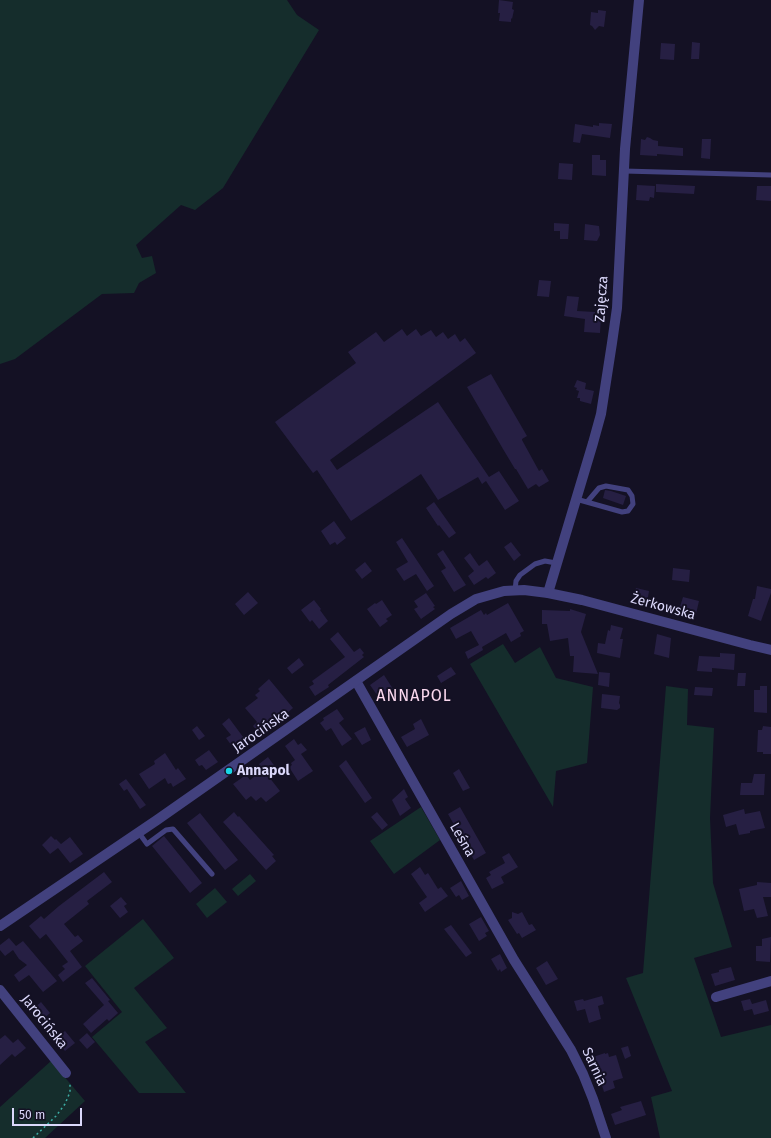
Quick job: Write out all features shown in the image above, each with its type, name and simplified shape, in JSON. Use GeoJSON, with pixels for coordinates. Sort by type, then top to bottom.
{"type":"FeatureCollection","features":[{"type":"Feature","properties":{"kind":"street","name":"Zajęcza"},"geometry":{"type":"LineString","coordinates":[[548,592],[593,443],[600,414],[612,343],[616,308],[624,171],[639,0]]}},
{"type":"Feature","properties":{"kind":"street","name":"Jarocińska"},"geometry":{"type":"LineString","coordinates":[[0,926],[253,754],[451,614],[476,598],[490,594],[524,590],[548,592]]}},
{"type":"Feature","properties":{"kind":"street","name":"Żerkowska"},"geometry":{"type":"LineString","coordinates":[[548,592],[771,650]]}},
{"type":"Feature","properties":{"kind":"street","name":"Leśna"},"geometry":{"type":"LineString","coordinates":[[356,681],[514,960],[547,1012]]}},
{"type":"Feature","properties":{"kind":"street"},"geometry":{"type":"LineString","coordinates":[[716,997],[771,981]]}},
{"type":"Feature","properties":{"kind":"street","name":"Jarocińska"},"geometry":{"type":"LineString","coordinates":[[0,990],[66,1073]]}},
{"type":"Feature","properties":{"kind":"street","name":"Sarnia"},"geometry":{"type":"LineString","coordinates":[[547,1012],[571,1050],[583,1074],[606,1138]]}},
{"type":"Feature","properties":{"kind":"lane"},"geometry":{"type":"LineString","coordinates":[[624,171],[771,175]]}},
{"type":"Feature","properties":{"kind":"lane"},"geometry":{"type":"LineString","coordinates":[[576,499],[622,512],[628,511],[633,504],[632,496],[628,490],[606,486],[599,488],[587,502]]}},
{"type":"Feature","properties":{"kind":"lane"},"geometry":{"type":"LineString","coordinates":[[516,591],[516,581],[520,575],[535,564],[545,561],[556,563]]}},
{"type":"Feature","properties":{"kind":"lane"},"geometry":{"type":"LineString","coordinates":[[138,833],[147,844],[166,830],[174,829],[212,874]]}},
{"type":"Feature","properties":{"kind":"path"},"geometry":{"type":"LineString","coordinates":[[33,1138],[56,1116],[65,1104],[70,1092],[70,1081],[66,1073]]}},
{"type":"Feature","properties":{"kind":"green space"},"geometry":{"type":"Polygon","coordinates":[[[0,0],[287,0],[297,15],[319,30],[223,188],[195,210],[181,205],[136,245],[142,258],[152,256],[156,273],[139,283],[134,293],[102,294],[15,359],[0,364],[0,0]]]}},
{"type":"Feature","properties":{"kind":"green space"},"geometry":{"type":"Polygon","coordinates":[[[503,644],[515,663],[540,647],[556,678],[593,687],[587,763],[556,771],[553,807],[470,664],[503,644]]]}},
{"type":"Feature","properties":{"kind":"green space"},"geometry":{"type":"Polygon","coordinates":[[[666,686],[688,689],[687,725],[714,728],[710,818],[713,883],[732,947],[694,958],[721,1037],[771,1025],[771,1138],[660,1138],[651,1097],[672,1091],[626,978],[643,973],[666,686]]]}},
{"type":"Feature","properties":{"kind":"green space"},"geometry":{"type":"Polygon","coordinates":[[[421,807],[440,840],[394,874],[370,841],[421,807]]]}},
{"type":"Feature","properties":{"kind":"green space"},"geometry":{"type":"Polygon","coordinates":[[[250,874],[256,881],[238,896],[232,889],[250,874]]]}},
{"type":"Feature","properties":{"kind":"green space"},"geometry":{"type":"Polygon","coordinates":[[[215,888],[227,902],[207,918],[196,904],[215,888]]]}},
{"type":"Feature","properties":{"kind":"green space"},"geometry":{"type":"Polygon","coordinates":[[[143,919],[174,958],[134,988],[167,1028],[145,1042],[186,1093],[139,1093],[92,1037],[122,1012],[85,966],[143,919]]]}},
{"type":"Feature","properties":{"kind":"green space"},"geometry":{"type":"Polygon","coordinates":[[[51,1061],[85,1101],[45,1138],[0,1138],[0,1107],[51,1061]]]}},
{"type":"Feature","properties":{"kind":"building"},"geometry":{"type":"Polygon","coordinates":[[[499,0],[513,2],[512,9],[514,10],[511,22],[499,21],[499,0]]]}},
{"type":"Feature","properties":{"kind":"building"},"geometry":{"type":"Polygon","coordinates":[[[598,10],[606,11],[604,27],[599,26],[595,30],[590,25],[591,12],[598,13],[598,10]]]}},
{"type":"Feature","properties":{"kind":"building"},"geometry":{"type":"Polygon","coordinates":[[[692,42],[700,43],[699,59],[691,59],[692,42]]]}},
{"type":"Feature","properties":{"kind":"building"},"geometry":{"type":"Polygon","coordinates":[[[661,43],[675,44],[674,60],[660,59],[661,43]]]}},
{"type":"Feature","properties":{"kind":"building"},"geometry":{"type":"Polygon","coordinates":[[[599,123],[612,124],[610,138],[582,134],[580,143],[573,142],[575,124],[593,127],[593,125],[599,126],[599,123]]]}},
{"type":"Feature","properties":{"kind":"building"},"geometry":{"type":"Polygon","coordinates":[[[647,137],[658,141],[658,146],[683,148],[683,156],[657,154],[657,156],[640,155],[641,139],[645,140],[647,137]]]}},
{"type":"Feature","properties":{"kind":"building"},"geometry":{"type":"Polygon","coordinates":[[[702,139],[711,139],[710,159],[701,158],[702,139]]]}},
{"type":"Feature","properties":{"kind":"building"},"geometry":{"type":"Polygon","coordinates":[[[592,155],[600,155],[600,160],[606,160],[606,176],[592,175],[592,155]]]}},
{"type":"Feature","properties":{"kind":"building"},"geometry":{"type":"Polygon","coordinates":[[[559,163],[573,164],[572,180],[558,179],[559,163]]]}},
{"type":"Feature","properties":{"kind":"building"},"geometry":{"type":"Polygon","coordinates":[[[656,184],[695,186],[694,194],[656,192],[656,184]]]}},
{"type":"Feature","properties":{"kind":"building"},"geometry":{"type":"Polygon","coordinates":[[[637,185],[655,186],[654,198],[650,197],[649,201],[636,200],[637,185]]]}},
{"type":"Feature","properties":{"kind":"building"},"geometry":{"type":"Polygon","coordinates":[[[757,186],[771,186],[771,201],[756,200],[757,186]]]}},
{"type":"Feature","properties":{"kind":"building"},"geometry":{"type":"Polygon","coordinates":[[[554,223],[569,224],[568,239],[560,239],[560,231],[554,231],[554,223]]]}},
{"type":"Feature","properties":{"kind":"building"},"geometry":{"type":"Polygon","coordinates":[[[585,224],[599,226],[600,235],[597,241],[584,240],[585,224]]]}},
{"type":"Feature","properties":{"kind":"building"},"geometry":{"type":"Polygon","coordinates":[[[539,280],[551,281],[549,297],[537,296],[539,280]]]}},
{"type":"Feature","properties":{"kind":"building"},"geometry":{"type":"Polygon","coordinates":[[[567,296],[579,297],[577,311],[595,312],[595,316],[601,316],[600,333],[584,332],[585,319],[564,316],[567,296]]]}},
{"type":"Feature","properties":{"kind":"building"},"geometry":{"type":"Polygon","coordinates":[[[402,329],[407,336],[416,329],[421,336],[431,330],[436,337],[443,332],[448,339],[455,334],[460,342],[465,338],[476,353],[330,460],[337,470],[438,402],[489,477],[499,471],[519,501],[505,510],[486,481],[482,484],[478,477],[438,500],[421,474],[351,521],[317,470],[313,473],[275,422],[356,363],[348,352],[376,332],[384,342],[402,329]]]}},
{"type":"Feature","properties":{"kind":"building"},"geometry":{"type":"Polygon","coordinates":[[[491,374],[527,436],[522,440],[539,471],[542,469],[549,481],[539,487],[536,484],[528,489],[467,387],[491,374]]]}},
{"type":"Feature","properties":{"kind":"building"},"geometry":{"type":"Polygon","coordinates":[[[577,380],[586,383],[585,389],[594,391],[591,404],[580,401],[580,398],[577,398],[579,391],[574,387],[577,380]]]}},
{"type":"Feature","properties":{"kind":"building"},"geometry":{"type":"Polygon","coordinates":[[[605,490],[626,496],[623,505],[603,498],[605,490]]]}},
{"type":"Feature","properties":{"kind":"building"},"geometry":{"type":"Polygon","coordinates":[[[434,502],[456,533],[449,538],[439,525],[438,526],[426,508],[434,502]]]}},
{"type":"Feature","properties":{"kind":"building"},"geometry":{"type":"Polygon","coordinates":[[[334,521],[346,538],[337,545],[335,542],[330,545],[321,531],[334,521]]]}},
{"type":"Feature","properties":{"kind":"building"},"geometry":{"type":"Polygon","coordinates":[[[402,538],[434,586],[427,591],[416,574],[404,581],[396,569],[408,562],[396,542],[402,538]]]}},
{"type":"Feature","properties":{"kind":"building"},"geometry":{"type":"Polygon","coordinates":[[[511,542],[521,555],[514,561],[504,547],[511,542]]]}},
{"type":"Feature","properties":{"kind":"building"},"geometry":{"type":"Polygon","coordinates":[[[443,550],[466,585],[454,592],[441,571],[446,568],[437,554],[443,550]]]}},
{"type":"Feature","properties":{"kind":"building"},"geometry":{"type":"Polygon","coordinates":[[[470,553],[479,566],[487,560],[496,573],[488,579],[486,577],[474,585],[468,576],[474,571],[464,558],[470,553]]]}},
{"type":"Feature","properties":{"kind":"building"},"geometry":{"type":"Polygon","coordinates":[[[365,562],[372,571],[362,579],[355,570],[365,562]]]}},
{"type":"Feature","properties":{"kind":"building"},"geometry":{"type":"Polygon","coordinates":[[[673,568],[690,570],[689,582],[672,580],[673,568]]]}},
{"type":"Feature","properties":{"kind":"building"},"geometry":{"type":"Polygon","coordinates":[[[757,586],[771,589],[761,621],[748,616],[753,599],[755,599],[757,586]]]}},
{"type":"Feature","properties":{"kind":"building"},"geometry":{"type":"Polygon","coordinates":[[[636,588],[649,591],[647,603],[633,599],[636,588]]]}},
{"type":"Feature","properties":{"kind":"building"},"geometry":{"type":"Polygon","coordinates":[[[248,592],[258,603],[244,615],[235,604],[248,592]]]}},
{"type":"Feature","properties":{"kind":"building"},"geometry":{"type":"Polygon","coordinates":[[[426,593],[435,606],[433,607],[435,609],[421,619],[414,609],[418,607],[414,601],[426,593]]]}},
{"type":"Feature","properties":{"kind":"building"},"geometry":{"type":"Polygon","coordinates":[[[683,597],[699,601],[696,614],[679,610],[683,597]]]}},
{"type":"Feature","properties":{"kind":"building"},"geometry":{"type":"Polygon","coordinates":[[[314,600],[328,621],[319,629],[312,620],[310,622],[301,610],[314,600]]]}},
{"type":"Feature","properties":{"kind":"building"},"geometry":{"type":"Polygon","coordinates":[[[382,600],[392,615],[386,619],[388,621],[380,627],[367,609],[382,600]]]}},
{"type":"Feature","properties":{"kind":"building"},"geometry":{"type":"Polygon","coordinates":[[[508,603],[524,631],[520,633],[521,636],[511,642],[506,633],[482,647],[483,650],[468,659],[465,652],[479,645],[471,631],[456,639],[450,628],[481,610],[484,615],[486,613],[487,615],[508,603]]]}},
{"type":"Feature","properties":{"kind":"building"},"geometry":{"type":"Polygon","coordinates":[[[570,609],[586,614],[581,632],[598,674],[573,672],[574,656],[570,656],[568,638],[550,641],[547,624],[542,624],[542,610],[570,611],[570,609]]]}},
{"type":"Feature","properties":{"kind":"building"},"geometry":{"type":"Polygon","coordinates":[[[611,625],[623,628],[620,639],[623,639],[620,658],[597,653],[598,643],[605,644],[608,630],[610,631],[611,625]]]}},
{"type":"Feature","properties":{"kind":"building"},"geometry":{"type":"Polygon","coordinates":[[[338,632],[354,652],[360,648],[364,653],[362,655],[364,657],[328,685],[329,687],[315,696],[309,687],[314,684],[312,681],[345,657],[330,639],[338,632]]]}},
{"type":"Feature","properties":{"kind":"building"},"geometry":{"type":"Polygon","coordinates":[[[657,634],[671,638],[669,658],[654,654],[657,634]]]}},
{"type":"Feature","properties":{"kind":"building"},"geometry":{"type":"Polygon","coordinates":[[[720,653],[735,654],[734,670],[712,668],[712,672],[697,671],[699,656],[720,657],[720,653]]]}},
{"type":"Feature","properties":{"kind":"building"},"geometry":{"type":"Polygon","coordinates":[[[299,658],[304,665],[292,674],[287,668],[299,658]]]}},
{"type":"Feature","properties":{"kind":"building"},"geometry":{"type":"Polygon","coordinates":[[[451,667],[456,674],[441,683],[437,676],[451,667]]]}},
{"type":"Feature","properties":{"kind":"building"},"geometry":{"type":"Polygon","coordinates":[[[599,672],[610,673],[609,687],[598,685],[599,672]]]}},
{"type":"Feature","properties":{"kind":"building"},"geometry":{"type":"Polygon","coordinates":[[[738,673],[746,673],[745,686],[737,686],[738,673]]]}},
{"type":"Feature","properties":{"kind":"building"},"geometry":{"type":"Polygon","coordinates":[[[384,675],[393,689],[385,695],[383,691],[377,695],[370,685],[384,675]]]}},
{"type":"Feature","properties":{"kind":"building"},"geometry":{"type":"Polygon","coordinates":[[[269,679],[293,708],[261,735],[253,726],[257,722],[245,708],[258,698],[255,695],[260,691],[258,689],[269,679]]]}},
{"type":"Feature","properties":{"kind":"building"},"geometry":{"type":"Polygon","coordinates":[[[760,686],[767,686],[767,713],[754,712],[754,690],[760,690],[760,686]]]}},
{"type":"Feature","properties":{"kind":"building"},"geometry":{"type":"Polygon","coordinates":[[[695,687],[713,688],[712,696],[694,695],[695,687]]]}},
{"type":"Feature","properties":{"kind":"building"},"geometry":{"type":"Polygon","coordinates":[[[602,694],[620,696],[620,708],[617,710],[601,708],[602,694]]]}},
{"type":"Feature","properties":{"kind":"building"},"geometry":{"type":"Polygon","coordinates":[[[337,709],[344,719],[339,723],[352,739],[342,746],[331,728],[326,731],[320,723],[324,720],[323,718],[337,709]]]}},
{"type":"Feature","properties":{"kind":"building"},"geometry":{"type":"Polygon","coordinates":[[[229,718],[249,745],[237,753],[226,738],[231,735],[222,724],[229,718]]]}},
{"type":"Feature","properties":{"kind":"building"},"geometry":{"type":"Polygon","coordinates":[[[421,719],[429,735],[407,747],[401,737],[415,729],[413,724],[421,719]]]}},
{"type":"Feature","properties":{"kind":"building"},"geometry":{"type":"Polygon","coordinates":[[[197,726],[205,736],[199,740],[192,730],[197,726]]]}},
{"type":"Feature","properties":{"kind":"building"},"geometry":{"type":"Polygon","coordinates":[[[763,726],[771,727],[771,754],[757,752],[758,730],[762,730],[763,726]]]}},
{"type":"Feature","properties":{"kind":"building"},"geometry":{"type":"Polygon","coordinates":[[[365,727],[371,740],[362,745],[354,733],[365,727]]]}},
{"type":"Feature","properties":{"kind":"building"},"geometry":{"type":"Polygon","coordinates":[[[294,739],[298,745],[301,743],[307,750],[301,754],[313,771],[298,781],[289,767],[295,760],[285,746],[294,739]]]}},
{"type":"Feature","properties":{"kind":"building"},"geometry":{"type":"Polygon","coordinates":[[[209,750],[218,762],[206,770],[202,765],[199,766],[195,760],[209,750]]]}},
{"type":"Feature","properties":{"kind":"building"},"geometry":{"type":"Polygon","coordinates":[[[165,753],[176,770],[178,768],[186,779],[173,787],[171,783],[168,784],[165,778],[149,789],[139,774],[155,764],[154,761],[165,753]]]}},
{"type":"Feature","properties":{"kind":"building"},"geometry":{"type":"Polygon","coordinates":[[[268,757],[276,768],[273,770],[275,772],[269,777],[280,791],[266,802],[261,797],[256,801],[251,796],[246,800],[233,784],[246,775],[250,780],[263,770],[259,764],[268,757]]]}},
{"type":"Feature","properties":{"kind":"building"},"geometry":{"type":"Polygon","coordinates":[[[346,760],[372,798],[365,803],[339,766],[346,760]]]}},
{"type":"Feature","properties":{"kind":"building"},"geometry":{"type":"Polygon","coordinates":[[[459,769],[470,788],[463,791],[453,773],[459,769]]]}},
{"type":"Feature","properties":{"kind":"building"},"geometry":{"type":"Polygon","coordinates":[[[754,774],[765,774],[764,795],[740,795],[741,783],[752,783],[754,774]]]}},
{"type":"Feature","properties":{"kind":"building"},"geometry":{"type":"Polygon","coordinates":[[[126,779],[146,805],[140,809],[127,789],[124,791],[119,784],[126,779]]]}},
{"type":"Feature","properties":{"kind":"building"},"geometry":{"type":"Polygon","coordinates":[[[404,789],[408,797],[405,799],[411,808],[400,816],[392,800],[404,789]]]}},
{"type":"Feature","properties":{"kind":"building"},"geometry":{"type":"Polygon","coordinates":[[[460,807],[486,853],[474,860],[448,814],[460,807]]]}},
{"type":"Feature","properties":{"kind":"building"},"geometry":{"type":"Polygon","coordinates":[[[744,809],[745,814],[760,811],[765,828],[739,835],[736,824],[726,827],[723,815],[744,809]]]}},
{"type":"Feature","properties":{"kind":"building"},"geometry":{"type":"Polygon","coordinates":[[[234,812],[274,855],[272,856],[276,861],[266,870],[223,822],[234,812]]]}},
{"type":"Feature","properties":{"kind":"building"},"geometry":{"type":"Polygon","coordinates":[[[377,812],[388,825],[382,830],[371,817],[377,812]]]}},
{"type":"Feature","properties":{"kind":"building"},"geometry":{"type":"Polygon","coordinates":[[[200,813],[238,860],[225,870],[187,823],[200,813]]]}},
{"type":"Feature","properties":{"kind":"building"},"geometry":{"type":"Polygon","coordinates":[[[51,836],[61,844],[70,837],[83,854],[70,863],[58,848],[50,854],[42,845],[51,836]]]}},
{"type":"Feature","properties":{"kind":"building"},"geometry":{"type":"Polygon","coordinates":[[[164,836],[202,883],[190,893],[152,846],[164,836]]]}},
{"type":"Feature","properties":{"kind":"building"},"geometry":{"type":"Polygon","coordinates":[[[509,853],[518,867],[501,877],[504,883],[492,889],[486,878],[491,875],[489,872],[505,863],[502,857],[509,853]]]}},
{"type":"Feature","properties":{"kind":"building"},"geometry":{"type":"Polygon","coordinates":[[[420,867],[425,875],[428,873],[438,889],[441,887],[448,896],[425,912],[419,903],[427,897],[411,874],[420,867]]]}},
{"type":"Feature","properties":{"kind":"building"},"geometry":{"type":"Polygon","coordinates":[[[104,872],[112,882],[87,901],[89,904],[64,924],[75,937],[78,935],[83,941],[70,951],[82,967],[63,982],[58,975],[65,969],[62,966],[68,962],[46,934],[40,939],[29,926],[41,916],[44,919],[104,872]]]}},
{"type":"Feature","properties":{"kind":"building"},"geometry":{"type":"Polygon","coordinates":[[[461,881],[469,896],[462,900],[459,895],[456,897],[450,888],[461,881]]]}},
{"type":"Feature","properties":{"kind":"building"},"geometry":{"type":"Polygon","coordinates":[[[757,882],[771,883],[771,897],[763,897],[768,916],[757,918],[754,909],[744,911],[739,889],[757,885],[757,882]]]}},
{"type":"Feature","properties":{"kind":"building"},"geometry":{"type":"Polygon","coordinates":[[[121,897],[127,904],[124,906],[128,912],[120,918],[110,906],[121,897]]]}},
{"type":"Feature","properties":{"kind":"building"},"geometry":{"type":"Polygon","coordinates":[[[512,912],[518,914],[522,912],[529,925],[532,924],[536,930],[522,938],[519,933],[517,934],[508,920],[512,918],[512,912]]]}},
{"type":"Feature","properties":{"kind":"building"},"geometry":{"type":"Polygon","coordinates":[[[481,917],[489,931],[485,933],[487,936],[479,941],[469,924],[481,917]]]}},
{"type":"Feature","properties":{"kind":"building"},"geometry":{"type":"Polygon","coordinates":[[[451,925],[472,953],[466,957],[444,929],[451,925]]]}},
{"type":"Feature","properties":{"kind":"building"},"geometry":{"type":"Polygon","coordinates":[[[771,937],[770,962],[756,961],[756,946],[762,946],[762,939],[771,937]]]}},
{"type":"Feature","properties":{"kind":"building"},"geometry":{"type":"Polygon","coordinates":[[[9,938],[16,946],[23,941],[57,981],[43,992],[29,975],[19,982],[14,975],[27,965],[19,959],[13,950],[5,956],[0,950],[0,945],[9,938]]]}},
{"type":"Feature","properties":{"kind":"building"},"geometry":{"type":"Polygon","coordinates":[[[500,954],[507,968],[501,972],[500,969],[498,971],[491,959],[500,954]]]}},
{"type":"Feature","properties":{"kind":"building"},"geometry":{"type":"Polygon","coordinates":[[[547,961],[558,979],[546,985],[536,968],[547,961]]]}},
{"type":"Feature","properties":{"kind":"building"},"geometry":{"type":"Polygon","coordinates":[[[731,967],[735,980],[715,986],[711,974],[731,967]]]}},
{"type":"Feature","properties":{"kind":"building"},"geometry":{"type":"Polygon","coordinates":[[[92,978],[110,1000],[108,1001],[118,1013],[109,1021],[107,1019],[91,1033],[83,1024],[104,1005],[85,983],[92,978]]]}},
{"type":"Feature","properties":{"kind":"building"},"geometry":{"type":"Polygon","coordinates":[[[602,996],[604,1004],[598,1006],[601,1019],[589,1023],[585,1009],[577,1011],[574,1001],[583,999],[584,1001],[602,996]]]}},
{"type":"Feature","properties":{"kind":"building"},"geometry":{"type":"Polygon","coordinates":[[[750,999],[752,1004],[766,1000],[769,1011],[754,1015],[752,1009],[744,1011],[741,1001],[750,999]]]}},
{"type":"Feature","properties":{"kind":"building"},"geometry":{"type":"Polygon","coordinates":[[[41,1002],[50,1013],[39,1023],[30,1012],[41,1002]]]}},
{"type":"Feature","properties":{"kind":"building"},"geometry":{"type":"Polygon","coordinates":[[[65,1031],[75,1043],[65,1051],[55,1039],[65,1031]]]}},
{"type":"Feature","properties":{"kind":"building"},"geometry":{"type":"Polygon","coordinates":[[[87,1033],[95,1042],[87,1049],[79,1040],[87,1033]]]}},
{"type":"Feature","properties":{"kind":"building"},"geometry":{"type":"Polygon","coordinates":[[[5,1035],[13,1043],[18,1039],[26,1048],[15,1057],[12,1054],[0,1065],[0,1039],[5,1035]]]}},
{"type":"Feature","properties":{"kind":"building"},"geometry":{"type":"Polygon","coordinates":[[[628,1046],[631,1056],[625,1059],[621,1048],[628,1046]]]}},
{"type":"Feature","properties":{"kind":"building"},"geometry":{"type":"Polygon","coordinates":[[[608,1053],[609,1057],[616,1055],[623,1078],[613,1081],[615,1088],[604,1092],[593,1057],[608,1053]]]}},
{"type":"Feature","properties":{"kind":"building"},"geometry":{"type":"Polygon","coordinates":[[[641,1101],[646,1115],[615,1125],[611,1114],[622,1110],[620,1107],[641,1101]]]}},
{"type":"Feature","properties":{"kind":"place","name":"Annapol"},"geometry":{"type":"Point","coordinates":[229,771]}},
{"type":"Feature","properties":{"kind":"district","name":"ANNAPOL"},"geometry":{"type":"Point","coordinates":[414,697]}}]}
